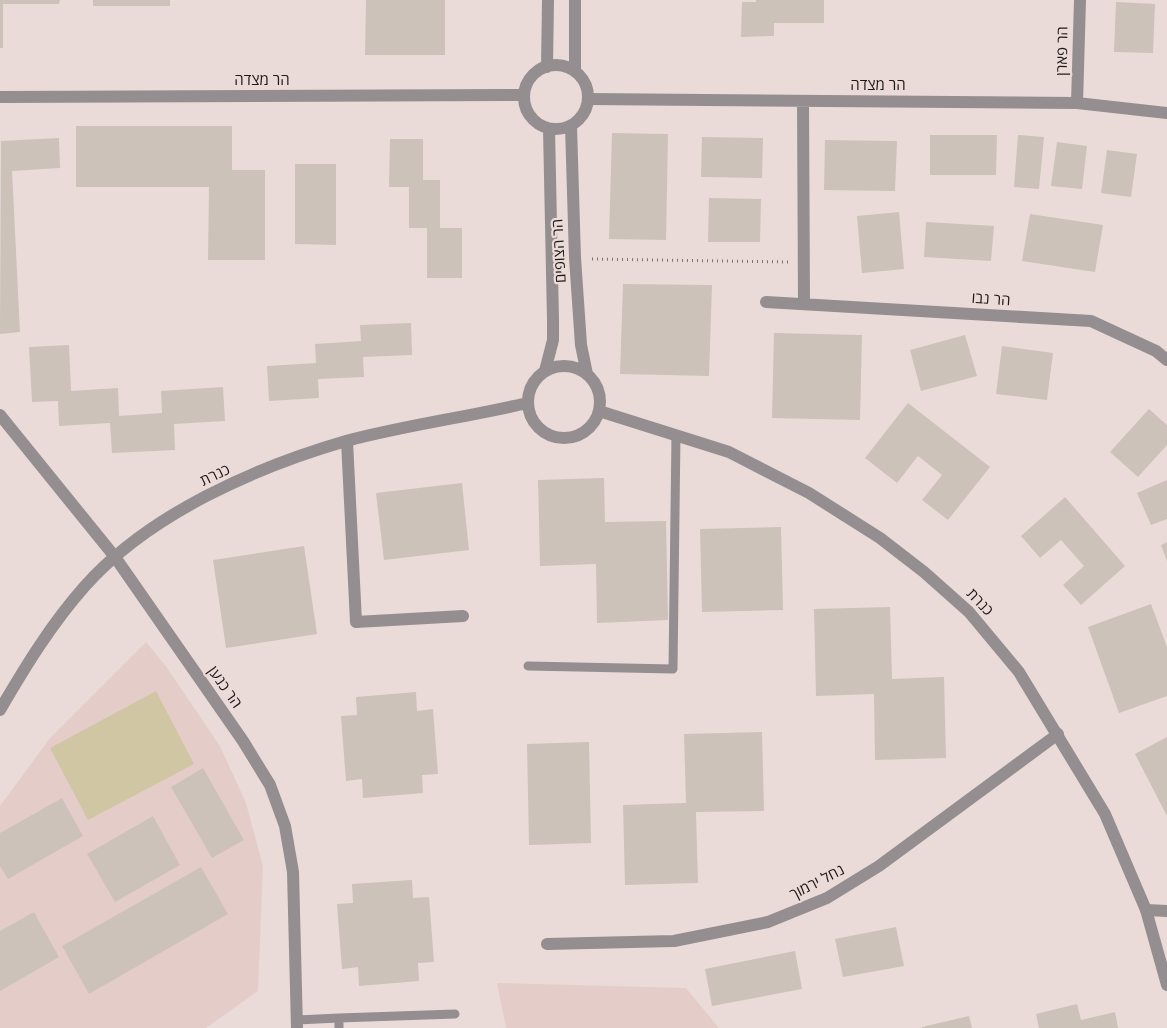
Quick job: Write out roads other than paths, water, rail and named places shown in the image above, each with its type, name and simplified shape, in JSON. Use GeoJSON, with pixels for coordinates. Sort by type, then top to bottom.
{"type":"FeatureCollection","features":[{"type":"Feature","properties":{"kind":"street"},"geometry":{"type":"LineString","coordinates":[[547,67],[548,0]]}},
{"type":"Feature","properties":{"kind":"street"},"geometry":{"type":"LineString","coordinates":[[575,0],[575,71]]}},
{"type":"Feature","properties":{"kind":"street","name":"הר פארן"},"geometry":{"type":"LineString","coordinates":[[1077,103],[1080,0]]}},
{"type":"Feature","properties":{"kind":"street"},"geometry":{"type":"LineString","coordinates":[[547,67],[566,67],[575,71],[582,78],[587,88],[586,110],[580,119],[571,126],[560,129],[549,129],[539,125],[530,117],[526,108],[524,95],[530,79],[537,72],[547,67]]}},
{"type":"Feature","properties":{"kind":"street","name":"הר מצדה"},"geometry":{"type":"LineString","coordinates":[[0,96],[524,95]]}},
{"type":"Feature","properties":{"kind":"street","name":"הר מצדה"},"geometry":{"type":"LineString","coordinates":[[588,99],[1077,103],[1167,113]]}},
{"type":"Feature","properties":{"kind":"street"},"geometry":{"type":"LineString","coordinates":[[803,101],[804,303]]}},
{"type":"Feature","properties":{"kind":"street","name":"הר הצופים"},"geometry":{"type":"LineString","coordinates":[[571,126],[574,258],[580,345],[587,374]]}},
{"type":"Feature","properties":{"kind":"street","name":"הר הצופים"},"geometry":{"type":"LineString","coordinates":[[545,371],[553,340],[549,129]]}},
{"type":"Feature","properties":{"kind":"street","name":"הר נבו"},"geometry":{"type":"LineString","coordinates":[[766,302],[1091,321],[1156,351],[1167,360]]}},
{"type":"Feature","properties":{"kind":"street"},"geometry":{"type":"LineString","coordinates":[[566,366],[578,368],[587,374],[599,391],[600,411],[595,422],[577,437],[554,438],[544,433],[535,425],[530,414],[528,403],[530,388],[545,371],[566,366]]}},
{"type":"Feature","properties":{"kind":"street","name":"כנרת"},"geometry":{"type":"LineString","coordinates":[[0,710],[28,662],[79,593],[115,557],[164,520],[214,492],[275,465],[347,441],[528,403]]}},
{"type":"Feature","properties":{"kind":"street","name":"כנרת"},"geometry":{"type":"LineString","coordinates":[[600,411],[729,452],[809,493],[880,538],[924,572],[968,612],[1019,672],[1105,814],[1146,910],[1167,985]]}},
{"type":"Feature","properties":{"kind":"street","name":"הר כנען"},"geometry":{"type":"LineString","coordinates":[[0,415],[115,557],[243,741],[270,785],[285,826],[293,872],[297,1024]]}},
{"type":"Feature","properties":{"kind":"street"},"geometry":{"type":"LineString","coordinates":[[347,441],[356,622],[463,616]]}},
{"type":"Feature","properties":{"kind":"street","name":"נחל ירמוך"},"geometry":{"type":"LineString","coordinates":[[547,944],[674,941],[768,922],[827,898],[879,866],[1058,734]]}},
{"type":"Feature","properties":{"kind":"street"},"geometry":{"type":"LineString","coordinates":[[1146,910],[1167,911]]}},
{"type":"Feature","properties":{"kind":"lane"},"geometry":{"type":"LineString","coordinates":[[528,666],[673,669],[676,435]]}},
{"type":"Feature","properties":{"kind":"lane"},"geometry":{"type":"LineString","coordinates":[[297,1024],[339,1018],[455,1014]]}},
{"type":"Feature","properties":{"kind":"lane"},"geometry":{"type":"LineString","coordinates":[[339,1018],[339,1028]]}}]}
